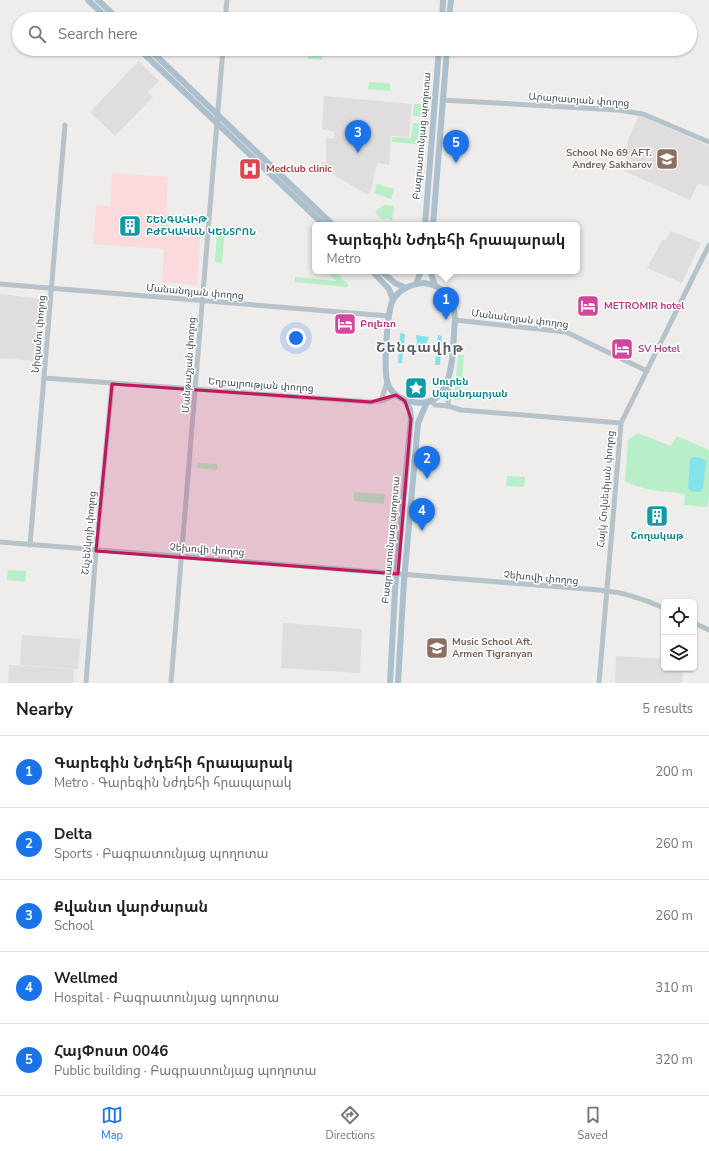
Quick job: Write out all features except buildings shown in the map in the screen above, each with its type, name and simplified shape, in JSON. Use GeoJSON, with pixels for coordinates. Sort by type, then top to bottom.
{"type":"FeatureCollection","features":[{"type":"Feature","properties":{"kind":"main road"},"geometry":{"type":"LineString","coordinates":[[88,0],[101,12]]}},
{"type":"Feature","properties":{"kind":"main road"},"geometry":{"type":"LineString","coordinates":[[98,0],[111,12]]}},
{"type":"Feature","properties":{"kind":"main road"},"geometry":{"type":"LineString","coordinates":[[442,12],[443,0]]}},
{"type":"Feature","properties":{"kind":"main road"},"geometry":{"type":"LineString","coordinates":[[450,12],[451,0]]}},
{"type":"Feature","properties":{"kind":"main road"},"geometry":{"type":"LineString","coordinates":[[147,56],[321,222]]}},
{"type":"Feature","properties":{"kind":"main road"},"geometry":{"type":"LineString","coordinates":[[156,56],[331,222]]}},
{"type":"Feature","properties":{"kind":"main road","name":"Բագրատունյաց պողոտա"},"geometry":{"type":"LineString","coordinates":[[425,222],[438,56]]}},
{"type":"Feature","properties":{"kind":"main road","name":"Բագրատունյաց պողոտա"},"geometry":{"type":"LineString","coordinates":[[433,222],[446,56]]}},
{"type":"Feature","properties":{"kind":"main road"},"geometry":{"type":"LineString","coordinates":[[375,274],[389,289],[393,300]]}},
{"type":"Feature","properties":{"kind":"main road"},"geometry":{"type":"LineString","coordinates":[[384,274],[395,284],[406,288]]}},
{"type":"Feature","properties":{"kind":"main road"},"geometry":{"type":"LineString","coordinates":[[416,284],[420,274]]}},
{"type":"Feature","properties":{"kind":"main road"},"geometry":{"type":"LineString","coordinates":[[431,274],[435,285],[446,294],[452,303],[455,320],[449,381],[442,392],[429,402],[405,401],[396,395],[387,383],[385,373],[389,316],[393,300],[406,288],[416,284],[435,285]]}},
{"type":"Feature","properties":{"kind":"main road","name":"Բագրատունյաց պողոտա"},"geometry":{"type":"LineString","coordinates":[[390,683],[411,420],[410,409],[405,401]]}},
{"type":"Feature","properties":{"kind":"main road","name":"Բագրատունյաց պողոտա"},"geometry":{"type":"LineString","coordinates":[[398,683],[405,575],[418,423],[429,402]]}},
{"type":"Feature","properties":{"kind":"street"},"geometry":{"type":"LineString","coordinates":[[226,12],[227,0]]}},
{"type":"Feature","properties":{"kind":"street","name":"Մանթաշյան փողոց"},"geometry":{"type":"LineString","coordinates":[[171,683],[222,56]]}},
{"type":"Feature","properties":{"kind":"street","name":"Արարատյան փողոց"},"geometry":{"type":"LineString","coordinates":[[442,100],[618,110],[643,114],[709,142]]}},
{"type":"Feature","properties":{"kind":"street","name":"Նիզամու փողոց"},"geometry":{"type":"LineString","coordinates":[[30,545],[66,125]]}},
{"type":"Feature","properties":{"kind":"street","name":"Հայկ Հովսեփյան փողոց"},"geometry":{"type":"LineString","coordinates":[[599,683],[621,423],[709,245]]}},
{"type":"Feature","properties":{"kind":"street","name":"Մանանդյան փողոց"},"geometry":{"type":"LineString","coordinates":[[0,284],[389,316]]}},
{"type":"Feature","properties":{"kind":"street","name":"Մանանդյան փողոց"},"geometry":{"type":"LineString","coordinates":[[455,320],[566,332],[647,371]]}},
{"type":"Feature","properties":{"kind":"street","name":"Եղբայրության փողոց"},"geometry":{"type":"LineString","coordinates":[[44,378],[359,401],[381,401],[396,395]]}},
{"type":"Feature","properties":{"kind":"street"},"geometry":{"type":"LineString","coordinates":[[448,406],[449,381]]}},
{"type":"Feature","properties":{"kind":"street"},"geometry":{"type":"LineString","coordinates":[[381,401],[387,383]]}},
{"type":"Feature","properties":{"kind":"street","name":"Շևչենկոյի փողոց"},"geometry":{"type":"LineString","coordinates":[[86,683],[96,551],[112,384]]}},
{"type":"Feature","properties":{"kind":"street"},"geometry":{"type":"LineString","coordinates":[[429,402],[435,405],[448,406],[462,410],[621,423]]}},
{"type":"Feature","properties":{"kind":"street","name":"Չեխովի փողոց"},"geometry":{"type":"LineString","coordinates":[[0,542],[606,592],[641,597],[661,607]]}},
{"type":"Feature","properties":{"kind":"street"},"geometry":{"type":"LineString","coordinates":[[697,625],[709,631]]}},
{"type":"Feature","properties":{"kind":"highlighted area"},"geometry":{"type":"Polygon","coordinates":[[[112,384],[371,402],[396,395],[405,401],[411,419],[398,574],[96,551],[112,384]]]}},
{"type":"Feature","properties":{"kind":"shaded area"},"geometry":{"type":"Polygon","coordinates":[[[139,61],[159,81],[148,92],[153,97],[115,136],[90,112],[139,61]]]}},
{"type":"Feature","properties":{"kind":"shaded area"},"geometry":{"type":"Polygon","coordinates":[[[324,96],[412,104],[409,137],[391,136],[389,165],[377,163],[372,186],[368,195],[322,168],[322,162],[326,162],[326,138],[334,138],[334,132],[322,129],[324,96]]]}},
{"type":"Feature","properties":{"kind":"shaded area","name":"School No 69 AFT. Andrey Sakharov"},"geometry":{"type":"Polygon","coordinates":[[[639,115],[709,146],[709,187],[698,183],[690,200],[624,171],[628,140],[639,115]]]}},
{"type":"Feature","properties":{"kind":"shaded area"},"geometry":{"type":"Polygon","coordinates":[[[112,173],[168,177],[166,209],[169,214],[168,231],[200,233],[197,285],[162,282],[164,249],[93,244],[96,205],[110,206],[112,173]]]}},
{"type":"Feature","properties":{"kind":"shaded area"},"geometry":{"type":"Polygon","coordinates":[[[671,231],[701,243],[682,283],[647,268],[662,240],[666,240],[671,231]]]}},
{"type":"Feature","properties":{"kind":"shaded area"},"geometry":{"type":"Polygon","coordinates":[[[0,294],[41,299],[35,361],[0,358],[0,294]]]}},
{"type":"Feature","properties":{"kind":"shaded area"},"geometry":{"type":"Polygon","coordinates":[[[283,623],[362,629],[360,673],[281,668],[283,623]]]}},
{"type":"Feature","properties":{"kind":"shaded area"},"geometry":{"type":"Polygon","coordinates":[[[22,635],[81,639],[78,669],[20,665],[22,635]]]}},
{"type":"Feature","properties":{"kind":"shaded area"},"geometry":{"type":"Polygon","coordinates":[[[616,656],[661,659],[661,671],[693,671],[693,673],[683,672],[682,683],[615,683],[616,656]]]}},
{"type":"Feature","properties":{"kind":"shaded area"},"geometry":{"type":"Polygon","coordinates":[[[9,665],[74,669],[73,683],[8,683],[9,665]]]}},
{"type":"Feature","properties":{"kind":"green space"},"geometry":{"type":"Polygon","coordinates":[[[308,56],[323,56],[322,60],[308,59],[308,56]]]}},
{"type":"Feature","properties":{"kind":"green space"},"geometry":{"type":"Polygon","coordinates":[[[369,82],[390,83],[390,91],[368,89],[369,82]]]}},
{"type":"Feature","properties":{"kind":"green space"},"geometry":{"type":"Polygon","coordinates":[[[414,104],[425,104],[424,117],[413,116],[414,104]]]}},
{"type":"Feature","properties":{"kind":"green space"},"geometry":{"type":"Polygon","coordinates":[[[413,123],[423,124],[422,141],[416,140],[416,144],[392,142],[392,137],[411,138],[413,123]]]}},
{"type":"Feature","properties":{"kind":"green space"},"geometry":{"type":"Polygon","coordinates":[[[377,184],[394,189],[391,199],[374,193],[377,184]]]}},
{"type":"Feature","properties":{"kind":"green space"},"geometry":{"type":"Polygon","coordinates":[[[384,205],[394,206],[392,220],[387,218],[383,220],[375,212],[384,205]]]}},
{"type":"Feature","properties":{"kind":"green space"},"geometry":{"type":"Polygon","coordinates":[[[217,228],[225,229],[222,263],[215,262],[217,228]]]}},
{"type":"Feature","properties":{"kind":"green space"},"geometry":{"type":"Polygon","coordinates":[[[329,274],[337,274],[349,285],[347,287],[295,282],[295,277],[336,281],[329,274]]]}},
{"type":"Feature","properties":{"kind":"green space"},"geometry":{"type":"Polygon","coordinates":[[[458,355],[464,355],[460,400],[454,400],[458,355]]]}},
{"type":"Feature","properties":{"kind":"green space"},"geometry":{"type":"Polygon","coordinates":[[[638,433],[671,446],[677,436],[709,450],[709,496],[707,507],[684,505],[685,494],[646,489],[625,481],[628,440],[638,433]]]}},
{"type":"Feature","properties":{"kind":"green space"},"geometry":{"type":"Polygon","coordinates":[[[198,463],[217,464],[217,470],[197,468],[198,463]]]}},
{"type":"Feature","properties":{"kind":"green space"},"geometry":{"type":"Polygon","coordinates":[[[507,476],[525,477],[524,487],[506,486],[507,476]]]}},
{"type":"Feature","properties":{"kind":"green space"},"geometry":{"type":"Polygon","coordinates":[[[354,492],[385,494],[384,504],[354,501],[354,492]]]}},
{"type":"Feature","properties":{"kind":"green space"},"geometry":{"type":"Polygon","coordinates":[[[8,570],[26,571],[25,582],[7,580],[8,570]]]}},
{"type":"Feature","properties":{"kind":"water"},"geometry":{"type":"Polygon","coordinates":[[[400,333],[405,334],[402,363],[398,363],[400,333]]]}},
{"type":"Feature","properties":{"kind":"water"},"geometry":{"type":"Polygon","coordinates":[[[416,335],[429,337],[426,344],[428,347],[424,348],[423,352],[418,352],[418,347],[415,346],[417,344],[416,335]]]}},
{"type":"Feature","properties":{"kind":"water"},"geometry":{"type":"Polygon","coordinates":[[[438,335],[442,336],[440,365],[435,365],[438,335]]]}},
{"type":"Feature","properties":{"kind":"water"},"geometry":{"type":"Polygon","coordinates":[[[690,458],[702,458],[706,461],[703,488],[700,492],[691,491],[688,488],[690,458]]]}},
{"type":"Feature","properties":{"kind":"place","name":"Քվանտ վարժարան"},"geometry":{"type":"Point","coordinates":[358,153]}},
{"type":"Feature","properties":{"kind":"place","name":"School No 69 AFT. Andrey Sakharov"},"geometry":{"type":"Point","coordinates":[667,159]}},
{"type":"Feature","properties":{"kind":"place","name":"ՀայՓոստ 0046"},"geometry":{"type":"Point","coordinates":[456,163]}},
{"type":"Feature","properties":{"kind":"place","name":"Medclub clinic"},"geometry":{"type":"Point","coordinates":[250,169]}},
{"type":"Feature","properties":{"kind":"place","name":"ՇԵՆԳԱՎԻԹ ԲԺՇԿԱԿԱՆ ԿԵՆՏՐՈՆ"},"geometry":{"type":"Point","coordinates":[130,226]}},
{"type":"Feature","properties":{"kind":"place","name":"METROMIR hotel"},"geometry":{"type":"Point","coordinates":[588,306]}},
{"type":"Feature","properties":{"kind":"place","name":"Գարեգին Նժդեհի հրապարակ"},"geometry":{"type":"Point","coordinates":[446,320]}},
{"type":"Feature","properties":{"kind":"place","name":"Բոլեռո"},"geometry":{"type":"Point","coordinates":[345,324]}},
{"type":"Feature","properties":{"kind":"place","name":"SV Hotel"},"geometry":{"type":"Point","coordinates":[622,349]}},
{"type":"Feature","properties":{"kind":"place","name":"Սուրեն Սպանդարյան"},"geometry":{"type":"Point","coordinates":[416,388]}},
{"type":"Feature","properties":{"kind":"place","name":"Delta"},"geometry":{"type":"Point","coordinates":[427,479]}},
{"type":"Feature","properties":{"kind":"place","name":"Շողակաթ"},"geometry":{"type":"Point","coordinates":[657,516]}},
{"type":"Feature","properties":{"kind":"place","name":"Wellmed"},"geometry":{"type":"Point","coordinates":[422,531]}},
{"type":"Feature","properties":{"kind":"place","name":"Music School Aft. Armen Tigranyan"},"geometry":{"type":"Point","coordinates":[437,648]}},
{"type":"Feature","properties":{"kind":"district","name":"Շենգավիթ"},"geometry":{"type":"Point","coordinates":[420,347]}}]}
